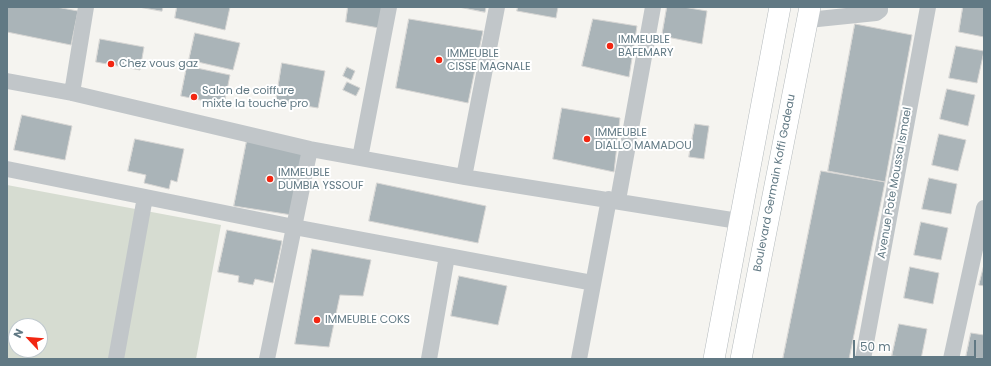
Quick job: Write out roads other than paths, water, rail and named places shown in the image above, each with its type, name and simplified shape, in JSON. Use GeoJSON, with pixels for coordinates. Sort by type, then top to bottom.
{"type":"FeatureCollection","features":[{"type":"Feature","properties":{"kind":"main road"},"geometry":{"type":"LineString","coordinates":[[714,359],[738,221],[780,7]]}},
{"type":"Feature","properties":{"kind":"main road","name":"Boulevard Germain Koffi Gadeau"},"geometry":{"type":"LineString","coordinates":[[741,359],[809,13]]}},
{"type":"Feature","properties":{"kind":"street"},"geometry":{"type":"LineString","coordinates":[[72,93],[86,7]]}},
{"type":"Feature","properties":{"kind":"street"},"geometry":{"type":"LineString","coordinates":[[360,158],[390,7]]}},
{"type":"Feature","properties":{"kind":"street"},"geometry":{"type":"LineString","coordinates":[[464,177],[497,7]]}},
{"type":"Feature","properties":{"kind":"street"},"geometry":{"type":"LineString","coordinates":[[579,359],[594,283],[614,200],[653,7]]}},
{"type":"Feature","properties":{"kind":"street"},"geometry":{"type":"LineString","coordinates":[[809,13],[876,13],[880,10],[880,7]]}},
{"type":"Feature","properties":{"kind":"street","name":"Avenue Pote Moussa Ismael"},"geometry":{"type":"LineString","coordinates":[[863,359],[928,7]]}},
{"type":"Feature","properties":{"kind":"street"},"geometry":{"type":"LineString","coordinates":[[7,81],[72,93],[310,148],[360,158],[464,177],[738,221]]}},
{"type":"Feature","properties":{"kind":"street"},"geometry":{"type":"LineString","coordinates":[[267,359],[310,148]]}},
{"type":"Feature","properties":{"kind":"street"},"geometry":{"type":"LineString","coordinates":[[8,173],[145,197],[294,227],[594,283]]}},
{"type":"Feature","properties":{"kind":"street"},"geometry":{"type":"LineString","coordinates":[[116,359],[145,197]]}},
{"type":"Feature","properties":{"kind":"street"},"geometry":{"type":"LineString","coordinates":[[951,359],[981,237],[984,208]]}},
{"type":"Feature","properties":{"kind":"street"},"geometry":{"type":"LineString","coordinates":[[429,359],[447,256]]}},
{"type":"Feature","properties":{"kind":"place","name":"IMMEUBLE BAFEMARY"},"geometry":{"type":"Point","coordinates":[610,46]}},
{"type":"Feature","properties":{"kind":"place","name":"IMMEUBLE CISSE MAGNALE"},"geometry":{"type":"Point","coordinates":[439,60]}},
{"type":"Feature","properties":{"kind":"place","name":"Chez vous gaz"},"geometry":{"type":"Point","coordinates":[111,64]}},
{"type":"Feature","properties":{"kind":"place","name":"Salon de coiffure mixte la touche pro"},"geometry":{"type":"Point","coordinates":[194,97]}},
{"type":"Feature","properties":{"kind":"place","name":"IMMEUBLE DIALLO MAMADOU"},"geometry":{"type":"Point","coordinates":[587,139]}},
{"type":"Feature","properties":{"kind":"place","name":"IMMEUBLE DUMBIA YSSOUF"},"geometry":{"type":"Point","coordinates":[270,179]}},
{"type":"Feature","properties":{"kind":"place","name":"IMMEUBLE COKS"},"geometry":{"type":"Point","coordinates":[317,320]}}]}
